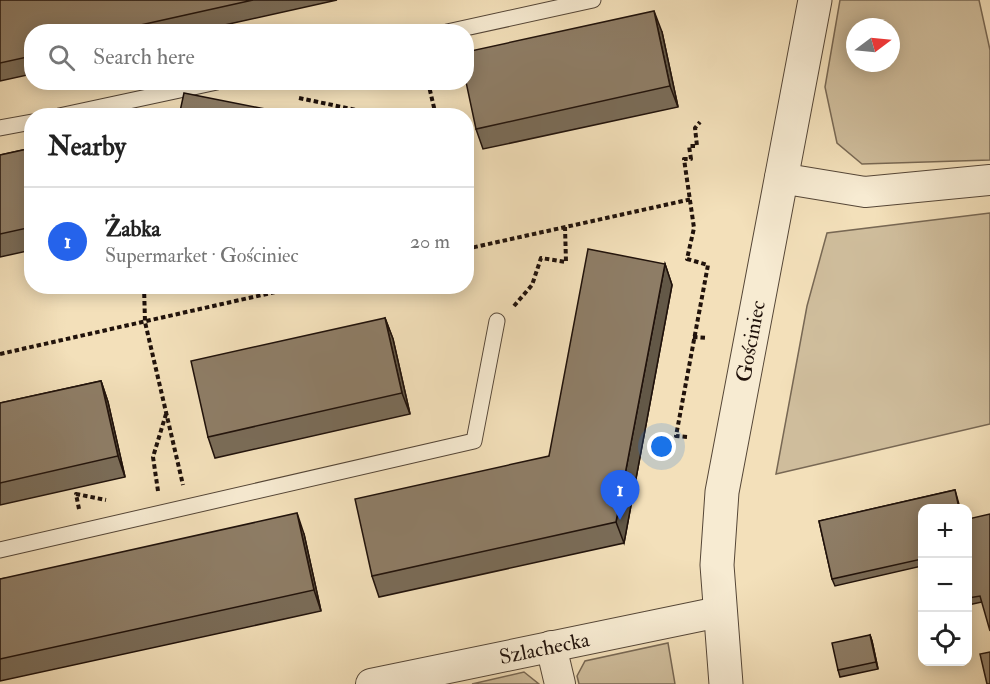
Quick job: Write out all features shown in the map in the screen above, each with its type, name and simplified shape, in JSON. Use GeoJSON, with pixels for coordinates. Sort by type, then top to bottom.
{"type":"FeatureCollection","features":[{"type":"Feature","properties":{"kind":"street","name":"Gościniec"},"geometry":{"type":"LineString","coordinates":[[726,684],[717,565],[722,492],[815,0]]}},
{"type":"Feature","properties":{"kind":"street"},"geometry":{"type":"LineString","coordinates":[[780,178],[865,192],[990,180]]}},
{"type":"Feature","properties":{"kind":"street","name":"Szlachecka"},"geometry":{"type":"LineString","coordinates":[[371,684],[719,612]]}},
{"type":"Feature","properties":{"kind":"street"},"geometry":{"type":"LineString","coordinates":[[551,646],[560,684]]}},
{"type":"Feature","properties":{"kind":"lane"},"geometry":{"type":"LineString","coordinates":[[474,26],[593,0]]}},
{"type":"Feature","properties":{"kind":"lane"},"geometry":{"type":"LineString","coordinates":[[96,108],[179,90]]}},
{"type":"Feature","properties":{"kind":"lane"},"geometry":{"type":"LineString","coordinates":[[0,128],[24,124]]}},
{"type":"Feature","properties":{"kind":"lane"},"geometry":{"type":"LineString","coordinates":[[0,550],[474,441],[497,321]]}},
{"type":"Feature","properties":{"kind":"path"},"geometry":{"type":"LineString","coordinates":[[430,90],[434,108]]}},
{"type":"Feature","properties":{"kind":"path"},"geometry":{"type":"LineString","coordinates":[[299,98],[346,108]]}},
{"type":"Feature","properties":{"kind":"path"},"geometry":{"type":"LineString","coordinates":[[687,437],[676,436],[708,265],[687,259],[694,228],[692,199],[684,159],[691,159],[689,146],[697,146],[694,128],[700,122]]}},
{"type":"Feature","properties":{"kind":"path"},"geometry":{"type":"LineString","coordinates":[[474,247],[692,199]]}},
{"type":"Feature","properties":{"kind":"path"},"geometry":{"type":"LineString","coordinates":[[497,321],[519,302],[532,285],[541,258],[566,262],[565,227]]}},
{"type":"Feature","properties":{"kind":"path"},"geometry":{"type":"LineString","coordinates":[[144,294],[145,322],[188,506]]}},
{"type":"Feature","properties":{"kind":"path"},"geometry":{"type":"LineString","coordinates":[[0,354],[267,294]]}},
{"type":"Feature","properties":{"kind":"path"},"geometry":{"type":"LineString","coordinates":[[693,337],[707,338]]}},
{"type":"Feature","properties":{"kind":"path"},"geometry":{"type":"LineString","coordinates":[[163,512],[155,481],[153,457],[166,413]]}},
{"type":"Feature","properties":{"kind":"shaded area"},"geometry":{"type":"Polygon","coordinates":[[[840,0],[979,0],[990,50],[990,160],[862,164],[837,143],[825,87],[840,0]]]}},
{"type":"Feature","properties":{"kind":"shaded area"},"geometry":{"type":"Polygon","coordinates":[[[990,213],[990,424],[776,474],[807,306],[827,233],[990,213]]]}},
{"type":"Feature","properties":{"kind":"shaded area"},"geometry":{"type":"Polygon","coordinates":[[[668,643],[675,684],[579,684],[577,676],[585,661],[668,643]]]}},
{"type":"Feature","properties":{"kind":"shaded area"},"geometry":{"type":"Polygon","coordinates":[[[524,672],[539,684],[472,684],[524,672]]]}},
{"type":"Feature","properties":{"kind":"building"},"geometry":{"type":"Polygon","coordinates":[[[0,0],[253,0],[145,24],[24,24],[24,58],[0,63],[0,0]]]}},
{"type":"Feature","properties":{"kind":"building"},"geometry":{"type":"Polygon","coordinates":[[[654,11],[670,86],[476,129],[474,108],[472,108],[468,90],[474,90],[474,50],[654,11]]]}},
{"type":"Feature","properties":{"kind":"building"},"geometry":{"type":"Polygon","coordinates":[[[184,93],[260,108],[181,108],[184,93]]]}},
{"type":"Feature","properties":{"kind":"building"},"geometry":{"type":"Polygon","coordinates":[[[24,150],[24,229],[0,234],[0,155],[24,150]]]}},
{"type":"Feature","properties":{"kind":"building"},"geometry":{"type":"Polygon","coordinates":[[[588,249],[665,264],[616,522],[372,576],[355,499],[549,456],[588,249]]]}},
{"type":"Feature","properties":{"kind":"building"},"geometry":{"type":"Polygon","coordinates":[[[385,318],[402,393],[208,437],[191,361],[385,318]]]}},
{"type":"Feature","properties":{"kind":"building"},"geometry":{"type":"Polygon","coordinates":[[[101,381],[118,456],[0,483],[0,403],[101,381]]]}},
{"type":"Feature","properties":{"kind":"building"},"geometry":{"type":"Polygon","coordinates":[[[955,490],[958,504],[918,504],[918,560],[832,579],[819,521],[955,490]]]}},
{"type":"Feature","properties":{"kind":"building"},"geometry":{"type":"Polygon","coordinates":[[[297,513],[314,590],[0,659],[0,579],[297,513]]]}},
{"type":"Feature","properties":{"kind":"building"},"geometry":{"type":"Polygon","coordinates":[[[990,514],[990,631],[980,596],[972,597],[972,518],[990,514]]]}},
{"type":"Feature","properties":{"kind":"building"},"geometry":{"type":"Polygon","coordinates":[[[870,635],[876,662],[838,670],[832,643],[870,635]]]}},
{"type":"Feature","properties":{"kind":"building"},"geometry":{"type":"Polygon","coordinates":[[[990,652],[990,684],[987,684],[980,654],[990,652]]]}},
{"type":"Feature","properties":{"kind":"place","name":"Żabka"},"geometry":{"type":"Point","coordinates":[620,520]}}]}
